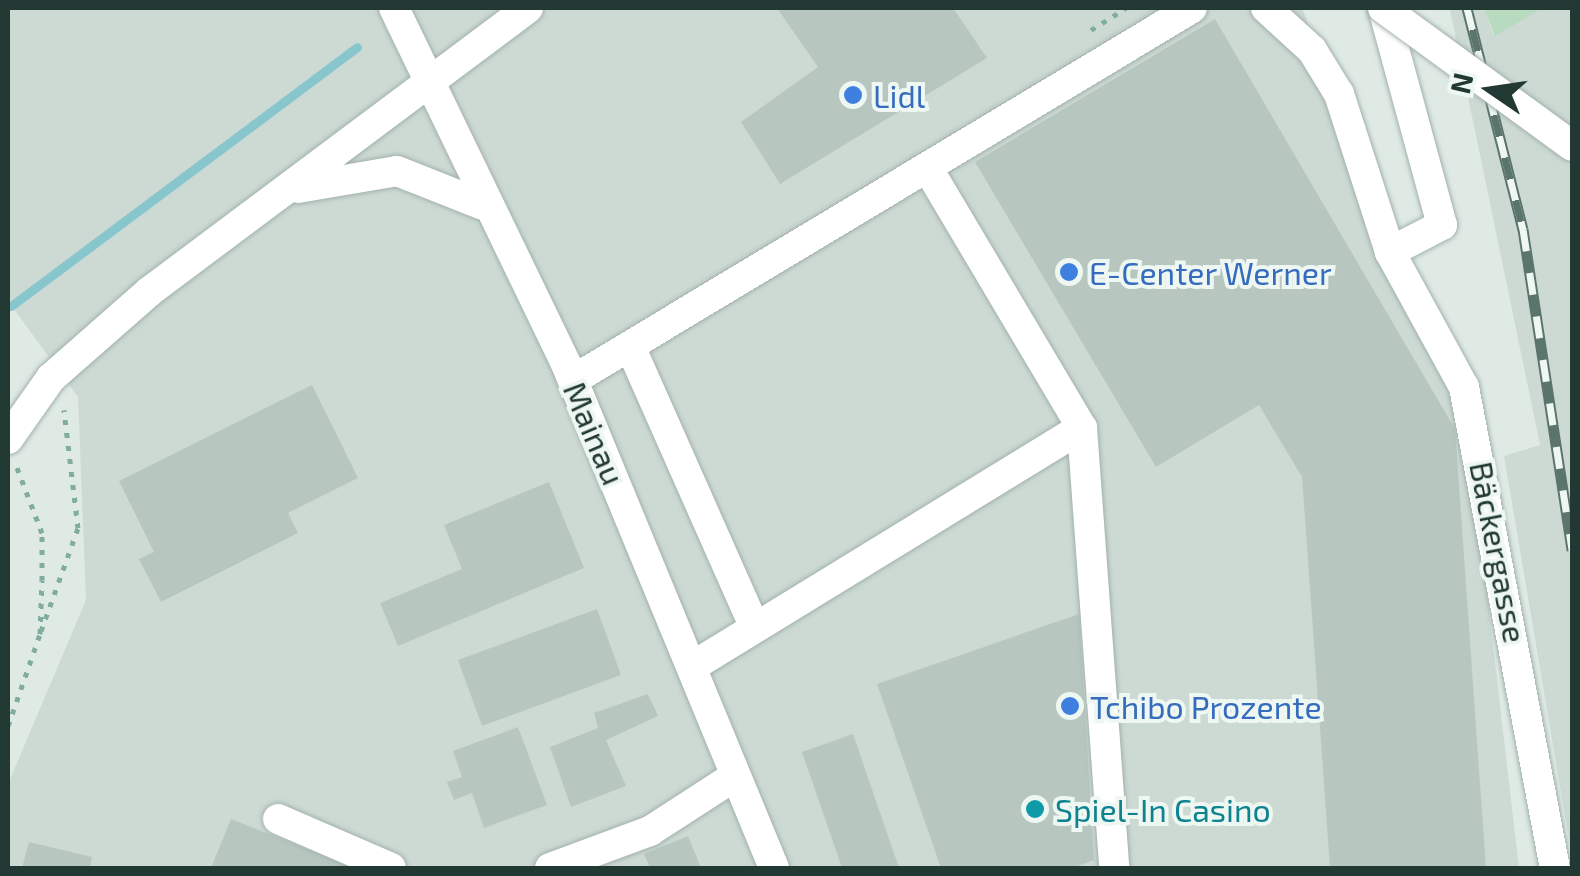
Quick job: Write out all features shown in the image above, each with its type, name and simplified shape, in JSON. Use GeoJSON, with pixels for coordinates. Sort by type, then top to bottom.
{"type":"FeatureCollection","features":[{"type":"Feature","properties":{"kind":"street","name":"Mainau"},"geometry":{"type":"LineString","coordinates":[[394,8],[482,205],[573,380],[774,868]]}},
{"type":"Feature","properties":{"kind":"street"},"geometry":{"type":"LineString","coordinates":[[15,426],[51,378],[425,79],[528,8]]}},
{"type":"Feature","properties":{"kind":"street"},"geometry":{"type":"LineString","coordinates":[[573,380],[1192,8]]}},
{"type":"Feature","properties":{"kind":"street","name":"Bäckergasse"},"geometry":{"type":"LineString","coordinates":[[1266,8],[1312,50],[1339,94],[1390,252],[1468,403],[1555,868]]}},
{"type":"Feature","properties":{"kind":"street"},"geometry":{"type":"LineString","coordinates":[[1383,8],[1442,226],[1390,252]]}},
{"type":"Feature","properties":{"kind":"street"},"geometry":{"type":"LineString","coordinates":[[1383,8],[1572,146]]}},
{"type":"Feature","properties":{"kind":"street"},"geometry":{"type":"LineString","coordinates":[[928,168],[1082,428],[1114,868]]}},
{"type":"Feature","properties":{"kind":"street"},"geometry":{"type":"LineString","coordinates":[[286,192],[368,169],[428,179],[482,205]]}},
{"type":"Feature","properties":{"kind":"street"},"geometry":{"type":"LineString","coordinates":[[630,346],[754,624]]}},
{"type":"Feature","properties":{"kind":"street"},"geometry":{"type":"LineString","coordinates":[[693,666],[754,624],[1082,428]]}},
{"type":"Feature","properties":{"kind":"street"},"geometry":{"type":"LineString","coordinates":[[550,868],[650,831],[735,776]]}},
{"type":"Feature","properties":{"kind":"street"},"geometry":{"type":"LineString","coordinates":[[278,819],[391,868]]}},
{"type":"Feature","properties":{"kind":"path"},"geometry":{"type":"LineString","coordinates":[[8,726],[78,528],[62,396],[51,378]]}},
{"type":"Feature","properties":{"kind":"path"},"geometry":{"type":"LineString","coordinates":[[20,474],[42,533],[40,634]]}},
{"type":"Feature","properties":{"kind":"shaded area"},"geometry":{"type":"Polygon","coordinates":[[[8,8],[1302,8],[1470,448],[1519,868],[8,868],[8,784],[86,600],[78,397],[8,301],[8,8]]]}},
{"type":"Feature","properties":{"kind":"shaded area"},"geometry":{"type":"Polygon","coordinates":[[[1484,8],[1494,35],[1543,8],[1572,8],[1572,857],[1504,456],[1540,445],[1450,10],[1484,8]]]}},
{"type":"Feature","properties":{"kind":"green space"},"geometry":{"type":"Polygon","coordinates":[[[1484,8],[1543,8],[1495,36],[1484,8]]]}},
{"type":"Feature","properties":{"kind":"building","name":"Lidl"},"geometry":{"type":"Polygon","coordinates":[[[777,8],[953,8],[987,58],[780,184],[741,122],[818,67],[777,8]]]}},
{"type":"Feature","properties":{"kind":"building"},"geometry":{"type":"Polygon","coordinates":[[[1215,19],[1455,429],[1486,868],[1330,868],[1302,477],[1259,405],[1156,467],[975,162],[1215,19]]]}},
{"type":"Feature","properties":{"kind":"building"},"geometry":{"type":"Polygon","coordinates":[[[312,385],[358,478],[288,513],[298,533],[161,602],[139,559],[154,552],[119,481],[312,385]]]}},
{"type":"Feature","properties":{"kind":"building"},"geometry":{"type":"Polygon","coordinates":[[[549,482],[584,568],[398,646],[380,603],[462,569],[444,525],[549,482]]]}},
{"type":"Feature","properties":{"kind":"building"},"geometry":{"type":"Polygon","coordinates":[[[597,609],[621,675],[482,726],[458,660],[597,609]]]}},
{"type":"Feature","properties":{"kind":"building"},"geometry":{"type":"Polygon","coordinates":[[[1079,614],[1094,860],[1072,868],[941,868],[877,684],[1079,614]]]}},
{"type":"Feature","properties":{"kind":"building"},"geometry":{"type":"Polygon","coordinates":[[[648,694],[658,716],[606,740],[626,786],[571,807],[550,747],[598,728],[594,713],[648,694]]]}},
{"type":"Feature","properties":{"kind":"building"},"geometry":{"type":"Polygon","coordinates":[[[518,727],[547,805],[484,828],[472,793],[454,800],[447,782],[462,777],[453,751],[518,727]]]}},
{"type":"Feature","properties":{"kind":"building"},"geometry":{"type":"Polygon","coordinates":[[[853,734],[899,868],[842,868],[802,752],[853,734]]]}},
{"type":"Feature","properties":{"kind":"building"},"geometry":{"type":"Polygon","coordinates":[[[231,819],[354,868],[211,868],[231,819]]]}},
{"type":"Feature","properties":{"kind":"building"},"geometry":{"type":"Polygon","coordinates":[[[688,836],[701,868],[650,868],[644,854],[688,836]]]}},
{"type":"Feature","properties":{"kind":"building"},"geometry":{"type":"Polygon","coordinates":[[[29,842],[92,857],[90,868],[22,868],[29,842]]]}},
{"type":"Feature","properties":{"kind":"waterway"},"geometry":{"type":"LineString","coordinates":[[11,306],[357,47]]}},
{"type":"Feature","properties":{"kind":"railway"},"geometry":{"type":"LineString","coordinates":[[1467,8],[1523,229],[1572,550]]}},
{"type":"Feature","properties":{"kind":"place","name":"Lidl"},"geometry":{"type":"Point","coordinates":[853,95]}},
{"type":"Feature","properties":{"kind":"place","name":"E-Center Werner"},"geometry":{"type":"Point","coordinates":[1069,272]}},
{"type":"Feature","properties":{"kind":"place","name":"Tchibo Prozente"},"geometry":{"type":"Point","coordinates":[1070,706]}},
{"type":"Feature","properties":{"kind":"place","name":"Spiel-In Casino"},"geometry":{"type":"Point","coordinates":[1035,809]}}]}
